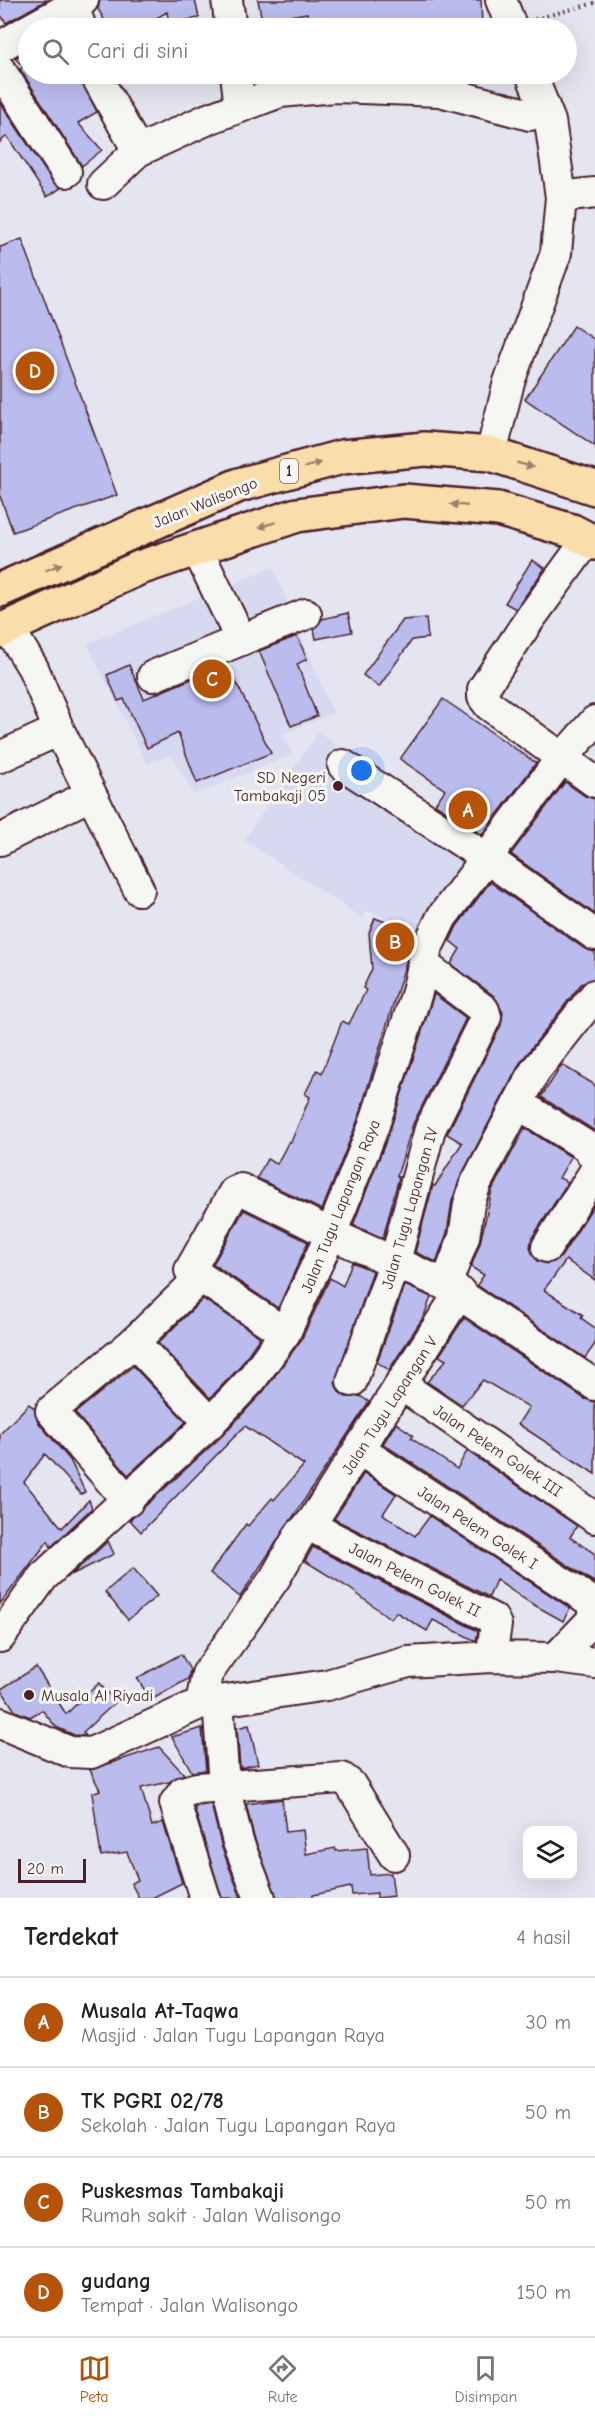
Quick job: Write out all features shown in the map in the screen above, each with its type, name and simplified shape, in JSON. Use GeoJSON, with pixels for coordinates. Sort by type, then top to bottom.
{"type":"FeatureCollection","features":[{"type":"Feature","properties":{"kind":"highway","name":"Jalan Walisongo"},"geometry":{"type":"LineString","coordinates":[[3,582],[251,482],[342,457],[425,449],[491,454],[595,488]]}},
{"type":"Feature","properties":{"kind":"highway"},"geometry":{"type":"LineString","coordinates":[[4,629],[139,568],[297,515],[404,501],[498,509],[572,531],[591,541]]}},
{"type":"Feature","properties":{"kind":"street"},"geometry":{"type":"LineString","coordinates":[[227,0],[230,18]]}},
{"type":"Feature","properties":{"kind":"street"},"geometry":{"type":"LineString","coordinates":[[55,18],[77,8]]}},
{"type":"Feature","properties":{"kind":"street"},"geometry":{"type":"LineString","coordinates":[[0,47],[18,36]]}},
{"type":"Feature","properties":{"kind":"street"},"geometry":{"type":"LineString","coordinates":[[0,70],[66,172]]}},
{"type":"Feature","properties":{"kind":"street"},"geometry":{"type":"LineString","coordinates":[[101,84],[138,151]]}},
{"type":"Feature","properties":{"kind":"street"},"geometry":{"type":"LineString","coordinates":[[237,84],[240,106]]}},
{"type":"Feature","properties":{"kind":"street"},"geometry":{"type":"LineString","coordinates":[[491,454],[509,382],[556,253],[561,197],[550,121],[535,84]]}},
{"type":"Feature","properties":{"kind":"street"},"geometry":{"type":"LineString","coordinates":[[103,183],[138,151],[240,106],[280,92],[347,88],[440,91],[530,115]]}},
{"type":"Feature","properties":{"kind":"street"},"geometry":{"type":"LineString","coordinates":[[561,197],[595,193]]}},
{"type":"Feature","properties":{"kind":"street"},"geometry":{"type":"LineString","coordinates":[[591,541],[529,620],[483,689],[483,697],[489,705],[595,782]]}},
{"type":"Feature","properties":{"kind":"street"},"geometry":{"type":"LineString","coordinates":[[197,549],[241,640]]}},
{"type":"Feature","properties":{"kind":"street"},"geometry":{"type":"LineString","coordinates":[[153,676],[306,614]]}},
{"type":"Feature","properties":{"kind":"street"},"geometry":{"type":"LineString","coordinates":[[4,629],[33,668],[58,729],[139,890]]}},
{"type":"Feature","properties":{"kind":"street","name":"Jalan Tugu Lapangan Raya"},"geometry":{"type":"LineString","coordinates":[[0,1636],[43,1577],[210,1423],[251,1380],[285,1333],[331,1234],[373,1128],[427,948],[442,917],[485,857],[563,757],[595,721]]}},
{"type":"Feature","properties":{"kind":"street"},"geometry":{"type":"LineString","coordinates":[[0,757],[58,729]]}},
{"type":"Feature","properties":{"kind":"street"},"geometry":{"type":"LineString","coordinates":[[343,765],[485,857],[595,935]]}},
{"type":"Feature","properties":{"kind":"street"},"geometry":{"type":"LineString","coordinates":[[0,840],[90,795]]}},
{"type":"Feature","properties":{"kind":"street","name":"Jalan Tugu Lapangan IV"},"geometry":{"type":"LineString","coordinates":[[352,1381],[395,1261],[430,1129],[486,1017],[484,1010],[423,964]]}},
{"type":"Feature","properties":{"kind":"street","name":"Jalan Tugu Lapangan V"},"geometry":{"type":"LineString","coordinates":[[260,1898],[238,1842],[224,1785],[207,1674],[275,1578],[300,1534],[313,1520],[360,1450],[400,1384],[453,1288],[474,1190],[535,1071],[595,995]]}},
{"type":"Feature","properties":{"kind":"street"},"geometry":{"type":"LineString","coordinates":[[519,1104],[586,1146],[595,1158]]}},
{"type":"Feature","properties":{"kind":"street"},"geometry":{"type":"LineString","coordinates":[[548,1246],[595,1171]]}},
{"type":"Feature","properties":{"kind":"street"},"geometry":{"type":"LineString","coordinates":[[285,1333],[250,1307],[200,1278],[189,1267],[234,1192],[241,1189],[331,1234],[453,1288],[595,1385]]}},
{"type":"Feature","properties":{"kind":"street"},"geometry":{"type":"LineString","coordinates":[[128,1501],[51,1411],[134,1342],[200,1278]]}},
{"type":"Feature","properties":{"kind":"street"},"geometry":{"type":"LineString","coordinates":[[134,1342],[210,1423]]}},
{"type":"Feature","properties":{"kind":"street","name":"Jalan Pelem Golek III"},"geometry":{"type":"LineString","coordinates":[[400,1384],[595,1518]]}},
{"type":"Feature","properties":{"kind":"street","name":"Jalan Pelem Golek I"},"geometry":{"type":"LineString","coordinates":[[360,1450],[595,1605]]}},
{"type":"Feature","properties":{"kind":"street","name":"Jalan Pelem Golek II"},"geometry":{"type":"LineString","coordinates":[[313,1520],[314,1528],[493,1619],[496,1625],[491,1656]]}},
{"type":"Feature","properties":{"kind":"street"},"geometry":{"type":"LineString","coordinates":[[556,1658],[595,1617]]}},
{"type":"Feature","properties":{"kind":"street"},"geometry":{"type":"LineString","coordinates":[[0,1723],[70,1752],[91,1753],[210,1702],[327,1685],[408,1662],[491,1656],[556,1658],[595,1664]]}},
{"type":"Feature","properties":{"kind":"street"},"geometry":{"type":"LineString","coordinates":[[205,1898],[175,1803],[183,1792],[224,1785],[342,1778],[350,1784],[394,1855]]}},
{"type":"Feature","properties":{"kind":"path"},"geometry":{"type":"LineString","coordinates":[[508,17],[595,3]]}},
{"type":"Feature","properties":{"kind":"shaded area"},"geometry":{"type":"Polygon","coordinates":[[[273,567],[333,713],[283,734],[292,755],[194,795],[172,755],[147,764],[87,644],[273,567]]]}},
{"type":"Feature","properties":{"kind":"shaded area","name":"SD Negeri Tambakaji 05"},"geometry":{"type":"Polygon","coordinates":[[[318,732],[483,846],[424,934],[367,910],[362,918],[244,840],[318,732]]]}},
{"type":"Feature","properties":{"kind":"building"},"geometry":{"type":"Polygon","coordinates":[[[0,0],[47,0],[6,23],[0,14],[0,0]]]}},
{"type":"Feature","properties":{"kind":"building"},"geometry":{"type":"Polygon","coordinates":[[[100,0],[195,0],[199,18],[168,18],[167,12],[156,18],[103,18],[98,9],[100,0]]]}},
{"type":"Feature","properties":{"kind":"building"},"geometry":{"type":"Polygon","coordinates":[[[258,0],[481,0],[482,18],[307,18],[307,13],[279,18],[261,18],[258,0]]]}},
{"type":"Feature","properties":{"kind":"building"},"geometry":{"type":"Polygon","coordinates":[[[30,84],[83,84],[97,112],[78,123],[102,150],[82,166],[30,84]]]}},
{"type":"Feature","properties":{"kind":"building"},"geometry":{"type":"Polygon","coordinates":[[[0,102],[52,181],[61,188],[47,197],[7,136],[0,142],[0,102]]]}},
{"type":"Feature","properties":{"kind":"building"},"geometry":{"type":"Polygon","coordinates":[[[22,239],[117,495],[13,532],[0,496],[0,247],[22,239]]]}},
{"type":"Feature","properties":{"kind":"building"},"geometry":{"type":"Polygon","coordinates":[[[574,326],[595,340],[595,446],[525,399],[574,326]]]}},
{"type":"Feature","properties":{"kind":"building"},"geometry":{"type":"Polygon","coordinates":[[[532,560],[545,568],[516,609],[505,603],[532,560]]]}},
{"type":"Feature","properties":{"kind":"building"},"geometry":{"type":"Polygon","coordinates":[[[348,613],[352,632],[316,639],[314,629],[322,619],[348,613]]]}},
{"type":"Feature","properties":{"kind":"building"},"geometry":{"type":"Polygon","coordinates":[[[426,618],[428,638],[412,640],[379,687],[363,675],[403,620],[426,618]]]}},
{"type":"Feature","properties":{"kind":"building"},"geometry":{"type":"Polygon","coordinates":[[[297,636],[307,659],[297,664],[317,716],[291,726],[259,651],[297,636]]]}},
{"type":"Feature","properties":{"kind":"building"},"geometry":{"type":"Polygon","coordinates":[[[227,664],[271,753],[197,783],[178,733],[147,748],[124,699],[118,701],[107,675],[129,665],[144,699],[227,664]]]}},
{"type":"Feature","properties":{"kind":"building"},"geometry":{"type":"Polygon","coordinates":[[[443,699],[536,763],[482,835],[435,804],[445,790],[400,759],[443,699]]]}},
{"type":"Feature","properties":{"kind":"building"},"geometry":{"type":"Polygon","coordinates":[[[565,782],[585,796],[595,799],[595,914],[511,854],[565,782]]]}},
{"type":"Feature","properties":{"kind":"building"},"geometry":{"type":"Polygon","coordinates":[[[490,882],[585,949],[595,952],[595,978],[581,984],[520,1063],[460,1178],[452,1201],[447,1233],[436,1262],[415,1252],[433,1185],[435,1186],[462,1143],[447,1134],[501,1025],[503,1013],[494,996],[451,964],[460,949],[450,941],[457,926],[490,882]]]}},
{"type":"Feature","properties":{"kind":"building"},"geometry":{"type":"Polygon","coordinates":[[[375,918],[415,933],[357,1122],[322,1210],[257,1178],[267,1159],[277,1164],[289,1141],[291,1142],[310,1097],[305,1094],[317,1070],[322,1073],[342,1021],[349,1024],[366,990],[363,988],[372,969],[369,933],[375,918]]]}},
{"type":"Feature","properties":{"kind":"building"},"geometry":{"type":"Polygon","coordinates":[[[434,994],[466,1018],[413,1124],[397,1176],[399,1177],[383,1238],[353,1225],[389,1133],[434,994]]]}},
{"type":"Feature","properties":{"kind":"building"},"geometry":{"type":"Polygon","coordinates":[[[562,1065],[595,1085],[595,1131],[541,1097],[562,1065]]]}},
{"type":"Feature","properties":{"kind":"building"},"geometry":{"type":"Polygon","coordinates":[[[525,1128],[571,1157],[559,1178],[568,1182],[532,1238],[530,1247],[537,1261],[547,1264],[561,1257],[595,1203],[595,1280],[566,1260],[544,1290],[583,1315],[581,1318],[595,1328],[595,1344],[585,1358],[477,1285],[484,1275],[471,1267],[480,1243],[492,1190],[525,1128]]]}},
{"type":"Feature","properties":{"kind":"building"},"geometry":{"type":"Polygon","coordinates":[[[244,1210],[308,1242],[278,1308],[213,1264],[244,1210]]]}},
{"type":"Feature","properties":{"kind":"building"},"geometry":{"type":"Polygon","coordinates":[[[352,1262],[373,1271],[335,1383],[339,1392],[346,1397],[360,1396],[369,1402],[240,1597],[210,1573],[246,1524],[248,1526],[272,1498],[274,1500],[304,1465],[245,1426],[141,1532],[130,1520],[222,1436],[263,1392],[301,1340],[330,1278],[343,1286],[352,1262]]]}},
{"type":"Feature","properties":{"kind":"building"},"geometry":{"type":"Polygon","coordinates":[[[405,1285],[431,1297],[424,1316],[389,1370],[377,1362],[405,1285]]]}},
{"type":"Feature","properties":{"kind":"building"},"geometry":{"type":"Polygon","coordinates":[[[203,1299],[260,1337],[238,1369],[210,1398],[158,1343],[203,1299]]]}},
{"type":"Feature","properties":{"kind":"building"},"geometry":{"type":"Polygon","coordinates":[[[464,1318],[585,1399],[595,1402],[595,1474],[518,1424],[529,1407],[483,1380],[462,1405],[427,1382],[446,1360],[439,1356],[464,1318]]]}},
{"type":"Feature","properties":{"kind":"building"},"geometry":{"type":"Polygon","coordinates":[[[133,1366],[186,1422],[128,1475],[75,1413],[133,1366]]]}},
{"type":"Feature","properties":{"kind":"building"},"geometry":{"type":"Polygon","coordinates":[[[29,1404],[34,1408],[38,1422],[70,1460],[85,1492],[81,1494],[45,1454],[24,1482],[62,1528],[89,1500],[92,1508],[51,1547],[48,1541],[0,1604],[0,1434],[29,1404]]]}},
{"type":"Feature","properties":{"kind":"building"},"geometry":{"type":"Polygon","coordinates":[[[396,1423],[413,1435],[411,1438],[457,1469],[467,1451],[577,1526],[570,1537],[595,1554],[595,1583],[383,1444],[396,1423]]]}},
{"type":"Feature","properties":{"kind":"building"},"geometry":{"type":"Polygon","coordinates":[[[364,1473],[396,1494],[383,1514],[415,1536],[430,1516],[570,1608],[563,1621],[496,1580],[489,1597],[334,1519],[364,1473]]]}},
{"type":"Feature","properties":{"kind":"building"},"geometry":{"type":"Polygon","coordinates":[[[108,1541],[114,1554],[71,1575],[108,1541]]]}},
{"type":"Feature","properties":{"kind":"building"},"geometry":{"type":"Polygon","coordinates":[[[313,1547],[478,1631],[476,1641],[433,1620],[427,1631],[396,1612],[391,1619],[349,1588],[305,1561],[313,1547]]]}},
{"type":"Feature","properties":{"kind":"building"},"geometry":{"type":"Polygon","coordinates":[[[133,1568],[157,1596],[128,1620],[105,1592],[133,1568]]]}},
{"type":"Feature","properties":{"kind":"building"},"geometry":{"type":"Polygon","coordinates":[[[181,1654],[190,1670],[188,1679],[151,1700],[137,1678],[181,1654]]]}},
{"type":"Feature","properties":{"kind":"building"},"geometry":{"type":"Polygon","coordinates":[[[36,1667],[66,1714],[99,1683],[116,1702],[83,1732],[86,1736],[74,1735],[56,1727],[42,1710],[30,1717],[15,1711],[1,1689],[36,1667]]]}},
{"type":"Feature","properties":{"kind":"building"},"geometry":{"type":"Polygon","coordinates":[[[249,1725],[258,1764],[240,1768],[237,1728],[249,1725]]]}},
{"type":"Feature","properties":{"kind":"building"},"geometry":{"type":"Polygon","coordinates":[[[202,1728],[206,1770],[192,1772],[172,1737],[202,1728]]]}},
{"type":"Feature","properties":{"kind":"building"},"geometry":{"type":"Polygon","coordinates":[[[159,1747],[184,1774],[169,1782],[141,1788],[152,1826],[163,1822],[182,1883],[152,1898],[139,1898],[131,1883],[138,1880],[127,1852],[101,1856],[92,1793],[100,1790],[90,1770],[159,1747]]]}},
{"type":"Feature","properties":{"kind":"building"},"geometry":{"type":"Polygon","coordinates":[[[282,1799],[286,1832],[303,1830],[306,1854],[335,1848],[336,1851],[367,1848],[370,1875],[391,1873],[394,1896],[377,1898],[377,1893],[352,1895],[351,1887],[313,1895],[313,1898],[277,1898],[254,1837],[246,1804],[282,1799]]]}},
{"type":"Feature","properties":{"kind":"building"},"geometry":{"type":"Polygon","coordinates":[[[211,1804],[222,1848],[241,1898],[222,1898],[194,1807],[211,1804]]]}},
{"type":"Feature","properties":{"kind":"place","name":"gudang"},"geometry":{"type":"Point","coordinates":[35,371]}},
{"type":"Feature","properties":{"kind":"place","name":"Puskesmas Tambakaji"},"geometry":{"type":"Point","coordinates":[212,679]}},
{"type":"Feature","properties":{"kind":"place","name":"SD Negeri Tambakaji 05"},"geometry":{"type":"Point","coordinates":[338,786]}},
{"type":"Feature","properties":{"kind":"place","name":"Musala At-Taqwa"},"geometry":{"type":"Point","coordinates":[468,810]}},
{"type":"Feature","properties":{"kind":"place","name":"TK PGRI 02/78"},"geometry":{"type":"Point","coordinates":[395,942]}},
{"type":"Feature","properties":{"kind":"place","name":"Musala Al Riyadi"},"geometry":{"type":"Point","coordinates":[29,1695]}}]}
